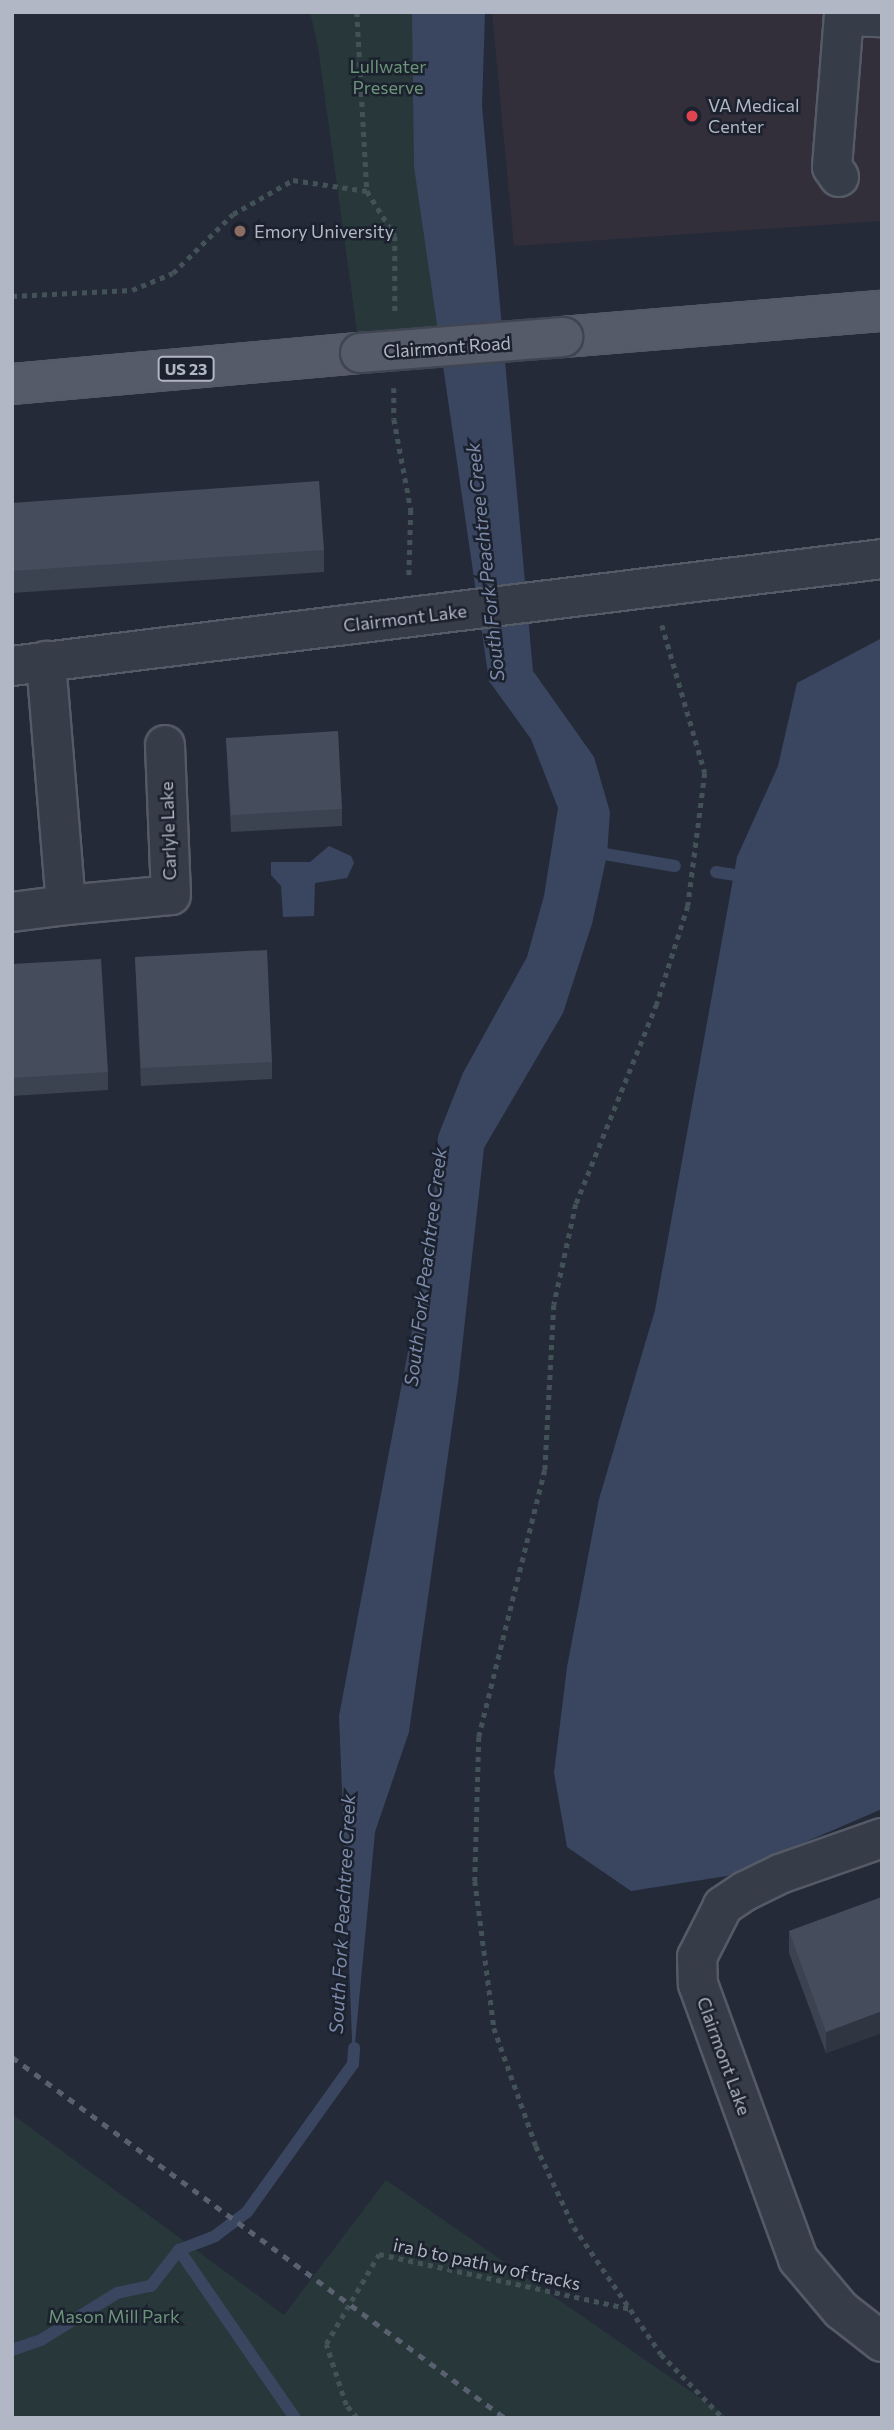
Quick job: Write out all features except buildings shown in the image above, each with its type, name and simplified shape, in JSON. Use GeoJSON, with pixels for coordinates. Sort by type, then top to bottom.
{"type":"FeatureCollection","features":[{"type":"Feature","properties":{"kind":"main road","name":"Clairmont Road"},"geometry":{"type":"LineString","coordinates":[[12,384],[874,309]]}},
{"type":"Feature","properties":{"kind":"street"},"geometry":{"type":"LineString","coordinates":[[839,177],[832,167],[841,91],[844,16],[882,17]]}},
{"type":"Feature","properties":{"kind":"street","name":"Clairmont Lake"},"geometry":{"type":"LineString","coordinates":[[29,664],[882,559]]}},
{"type":"Feature","properties":{"kind":"street"},"geometry":{"type":"LineString","coordinates":[[29,664],[65,905]]}},
{"type":"Feature","properties":{"kind":"street","name":"Carlyle Lake"},"geometry":{"type":"LineString","coordinates":[[12,912],[171,895],[165,745]]}},
{"type":"Feature","properties":{"kind":"street","name":"Clairmont Lake"},"geometry":{"type":"LineString","coordinates":[[882,1838],[779,1874],[745,1891],[723,1906],[697,1957],[698,1984],[798,2259],[841,2310],[882,2342]]}},
{"type":"Feature","properties":{"kind":"path"},"geometry":{"type":"LineString","coordinates":[[357,12],[367,191]]}},
{"type":"Feature","properties":{"kind":"path"},"geometry":{"type":"LineString","coordinates":[[651,588],[705,773],[688,906],[657,1004],[576,1204],[559,1280],[554,1305],[545,1470],[479,1737],[475,1881],[494,2028],[536,2146],[574,2227],[661,2354],[723,2418]]}},
{"type":"Feature","properties":{"kind":"path","name":"ira b to path w of tracks"},"geometry":{"type":"LineString","coordinates":[[357,2418],[346,2405],[327,2344],[379,2254],[631,2309]]}},
{"type":"Feature","properties":{"kind":"shaded area","name":"VA Medical Center"},"geometry":{"type":"Polygon","coordinates":[[[492,12],[882,12],[882,221],[514,246],[492,12]]]}},
{"type":"Feature","properties":{"kind":"green space","name":"Lullwater Preserve"},"geometry":{"type":"Polygon","coordinates":[[[310,12],[448,12],[480,343],[360,353],[318,47],[310,12]]]}},
{"type":"Feature","properties":{"kind":"green space","name":"Mason Mill Park"},"geometry":{"type":"Polygon","coordinates":[[[12,2114],[284,2315],[386,2180],[729,2418],[12,2418],[12,2114]]]}},
{"type":"Feature","properties":{"kind":"water"},"geometry":{"type":"Polygon","coordinates":[[[412,12],[485,12],[482,106],[533,671],[594,757],[610,812],[607,855],[592,924],[563,1013],[484,1148],[458,1384],[409,1732],[375,1832],[353,2064],[339,1716],[432,1225],[438,1136],[463,1073],[527,957],[544,896],[558,808],[531,739],[489,681],[414,167],[412,12]]]}},
{"type":"Feature","properties":{"kind":"water"},"geometry":{"type":"Polygon","coordinates":[[[882,638],[882,1809],[727,1876],[631,1891],[567,1847],[554,1773],[567,1667],[599,1499],[655,1310],[737,857],[778,766],[797,683],[882,638]]]}},
{"type":"Feature","properties":{"kind":"water"},"geometry":{"type":"Polygon","coordinates":[[[329,846],[351,856],[354,863],[347,878],[315,883],[314,916],[283,917],[281,886],[271,875],[271,862],[310,862],[329,846]]]}},
{"type":"Feature","properties":{"kind":"waterway"},"geometry":{"type":"LineString","coordinates":[[593,852],[675,866]]}},
{"type":"Feature","properties":{"kind":"waterway"},"geometry":{"type":"LineString","coordinates":[[716,872],[734,875]]}},
{"type":"Feature","properties":{"kind":"waterway","name":"South Fork Peachtree Creek"},"geometry":{"type":"LineString","coordinates":[[179,2250],[215,2236],[247,2212],[353,2064],[354,2048]]}},
{"type":"Feature","properties":{"kind":"waterway","name":"South Fork Peachtree Creek"},"geometry":{"type":"LineString","coordinates":[[179,2250],[295,2418]]}},
{"type":"Feature","properties":{"kind":"waterway"},"geometry":{"type":"LineString","coordinates":[[12,2350],[41,2340],[117,2293],[151,2286],[179,2250]]}},
{"type":"Feature","properties":{"kind":"railway"},"geometry":{"type":"LineString","coordinates":[[12,2057],[505,2418]]}},
{"type":"Feature","properties":{"kind":"place","name":"VA Medical Center"},"geometry":{"type":"Point","coordinates":[692,116]}},
{"type":"Feature","properties":{"kind":"place","name":"Emory University"},"geometry":{"type":"Point","coordinates":[240,231]}}]}
